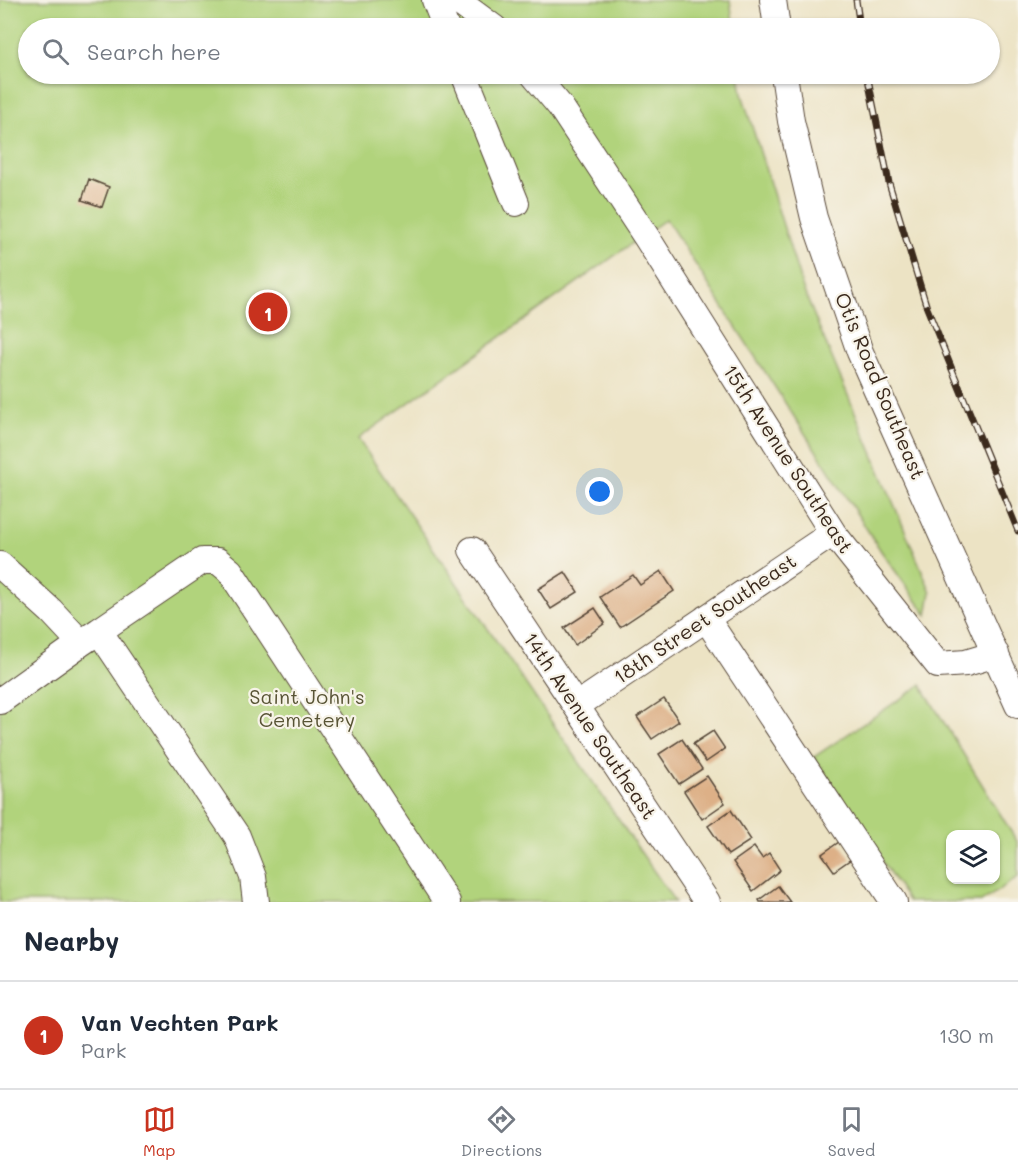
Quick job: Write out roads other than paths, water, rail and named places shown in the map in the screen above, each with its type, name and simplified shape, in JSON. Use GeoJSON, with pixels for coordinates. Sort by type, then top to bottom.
{"type":"FeatureCollection","features":[{"type":"Feature","properties":{"kind":"street"},"geometry":{"type":"LineString","coordinates":[[435,0],[442,18]]}},
{"type":"Feature","properties":{"kind":"street"},"geometry":{"type":"LineString","coordinates":[[456,0],[480,18]]}},
{"type":"Feature","properties":{"kind":"street"},"geometry":{"type":"LineString","coordinates":[[773,0],[776,18]]}},
{"type":"Feature","properties":{"kind":"street"},"geometry":{"type":"LineString","coordinates":[[468,84],[516,203]]}},
{"type":"Feature","properties":{"kind":"street","name":"15th Avenue Southeast"},"geometry":{"type":"LineString","coordinates":[[541,84],[560,106],[647,238],[833,533],[938,665],[966,663],[996,654]]}},
{"type":"Feature","properties":{"kind":"street","name":"Otis Road Southeast"},"geometry":{"type":"LineString","coordinates":[[786,84],[814,218],[860,352],[996,654]]}},
{"type":"Feature","properties":{"kind":"street","name":"18th Street Southeast"},"geometry":{"type":"LineString","coordinates":[[576,706],[833,533]]}},
{"type":"Feature","properties":{"kind":"street","name":"14th Avenue Southeast"},"geometry":{"type":"LineString","coordinates":[[472,550],[707,902]]}},
{"type":"Feature","properties":{"kind":"street"},"geometry":{"type":"LineString","coordinates":[[0,701],[202,561],[218,561],[230,572],[445,902]]}},
{"type":"Feature","properties":{"kind":"street"},"geometry":{"type":"LineString","coordinates":[[0,565],[51,610],[90,637],[237,836],[253,877],[256,902]]}},
{"type":"Feature","properties":{"kind":"street"},"geometry":{"type":"LineString","coordinates":[[706,618],[894,902]]}},
{"type":"Feature","properties":{"kind":"street"},"geometry":{"type":"LineString","coordinates":[[996,654],[1018,705]]}},
{"type":"Feature","properties":{"kind":"railway"},"geometry":{"type":"LineString","coordinates":[[856,0],[859,18]]}},
{"type":"Feature","properties":{"kind":"railway"},"geometry":{"type":"LineString","coordinates":[[869,84],[889,183],[927,308],[1018,531]]}},
{"type":"Feature","properties":{"kind":"place","name":"Van Vechten Park"},"geometry":{"type":"Point","coordinates":[268,312]}},
{"type":"Feature","properties":{"kind":"park label","name":"Saint John's Cemetery"},"geometry":{"type":"Point","coordinates":[307,708]}}]}
